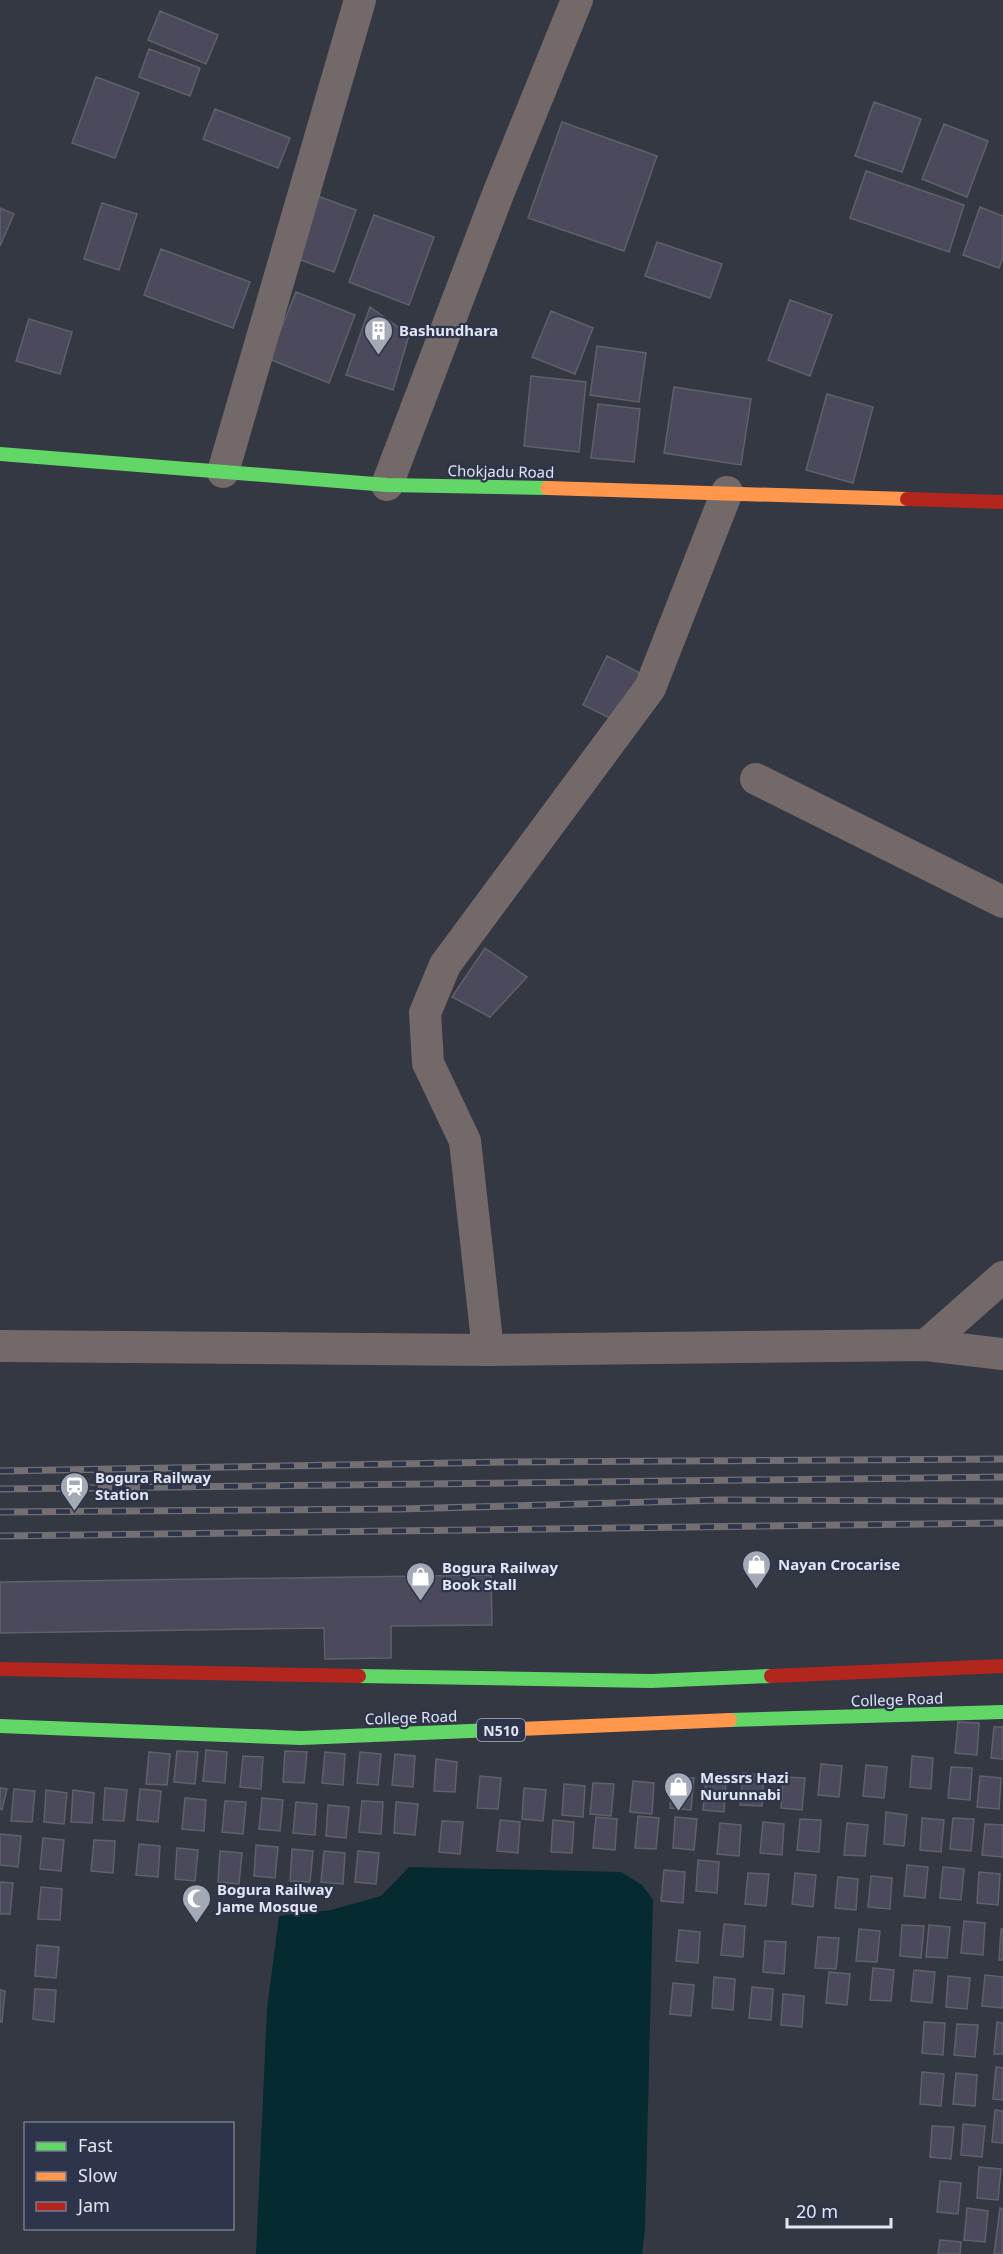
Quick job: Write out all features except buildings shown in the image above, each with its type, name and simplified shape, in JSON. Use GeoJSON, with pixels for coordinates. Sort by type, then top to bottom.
{"type":"FeatureCollection","features":[{"type":"Feature","properties":{"kind":"main road","name":"Chokjadu Road"},"geometry":{"type":"LineString","coordinates":[[0,454],[387,485],[727,492],[1003,502]]}},
{"type":"Feature","properties":{"kind":"main road","name":"College Road"},"geometry":{"type":"LineString","coordinates":[[0,1669],[651,1682],[1003,1666]]}},
{"type":"Feature","properties":{"kind":"main road","name":"College Road"},"geometry":{"type":"LineString","coordinates":[[0,1726],[301,1738],[752,1719],[1003,1712]]}},
{"type":"Feature","properties":{"kind":"street"},"geometry":{"type":"LineString","coordinates":[[223,472],[360,0]]}},
{"type":"Feature","properties":{"kind":"street"},"geometry":{"type":"LineString","coordinates":[[387,485],[498,194],[577,0]]}},
{"type":"Feature","properties":{"kind":"street"},"geometry":{"type":"LineString","coordinates":[[488,1350],[465,1141],[428,1063],[425,1013],[445,965],[650,688],[727,492]]}},
{"type":"Feature","properties":{"kind":"street"},"geometry":{"type":"LineString","coordinates":[[756,779],[1003,902]]}},
{"type":"Feature","properties":{"kind":"street"},"geometry":{"type":"LineString","coordinates":[[926,1345],[1003,1277]]}},
{"type":"Feature","properties":{"kind":"street"},"geometry":{"type":"LineString","coordinates":[[0,1346],[488,1350],[926,1345],[1003,1354]]}},
{"type":"Feature","properties":{"kind":"shaded area"},"geometry":{"type":"Polygon","coordinates":[[[409,1867],[621,1872],[642,1885],[653,1900],[645,2229],[642,2254],[256,2254],[267,2009],[279,1916],[331,1910],[381,1896],[409,1867]]]}},
{"type":"Feature","properties":{"kind":"railway"},"geometry":{"type":"LineString","coordinates":[[0,1471],[505,1462],[1003,1459]]}},
{"type":"Feature","properties":{"kind":"railway"},"geometry":{"type":"LineString","coordinates":[[0,1489],[1003,1477]]}},
{"type":"Feature","properties":{"kind":"railway"},"geometry":{"type":"LineString","coordinates":[[0,1512],[399,1509],[721,1500],[1003,1501]]}},
{"type":"Feature","properties":{"kind":"railway"},"geometry":{"type":"LineString","coordinates":[[0,1536],[1003,1523]]}},
{"type":"Feature","properties":{"kind":"traffic: fast"},"geometry":{"type":"LineString","coordinates":[[0,454],[387,485],[547,488]]}},
{"type":"Feature","properties":{"kind":"traffic: fast"},"geometry":{"type":"LineString","coordinates":[[359,1676],[651,1681],[771,1676]]}},
{"type":"Feature","properties":{"kind":"traffic: fast"},"geometry":{"type":"LineString","coordinates":[[730,1720],[1003,1712]]}},
{"type":"Feature","properties":{"kind":"traffic: fast"},"geometry":{"type":"LineString","coordinates":[[0,1726],[301,1738],[494,1730]]}},
{"type":"Feature","properties":{"kind":"traffic: slow"},"geometry":{"type":"LineString","coordinates":[[547,488],[907,499]]}},
{"type":"Feature","properties":{"kind":"traffic: slow"},"geometry":{"type":"LineString","coordinates":[[494,1730],[730,1720]]}},
{"type":"Feature","properties":{"kind":"traffic: jam"},"geometry":{"type":"LineString","coordinates":[[907,499],[1003,502]]}},
{"type":"Feature","properties":{"kind":"traffic: jam"},"geometry":{"type":"LineString","coordinates":[[771,1676],[1003,1666]]}},
{"type":"Feature","properties":{"kind":"traffic: jam"},"geometry":{"type":"LineString","coordinates":[[0,1669],[359,1676]]}},
{"type":"Feature","properties":{"kind":"place","name":"Bashundhara"},"geometry":{"type":"Point","coordinates":[378,356]}},
{"type":"Feature","properties":{"kind":"place","name":"Bogura Railway Station"},"geometry":{"type":"Point","coordinates":[74,1512]}},
{"type":"Feature","properties":{"kind":"place","name":"Nayan Crocarise"},"geometry":{"type":"Point","coordinates":[757,1590]}},
{"type":"Feature","properties":{"kind":"place","name":"Bogura Railway Book Stall"},"geometry":{"type":"Point","coordinates":[421,1602]}},
{"type":"Feature","properties":{"kind":"place","name":"Messrs Hazi Nurunnabi"},"geometry":{"type":"Point","coordinates":[679,1812]}},
{"type":"Feature","properties":{"kind":"place","name":"Bogura Railway Jame Mosque"},"geometry":{"type":"Point","coordinates":[196,1924]}}]}
